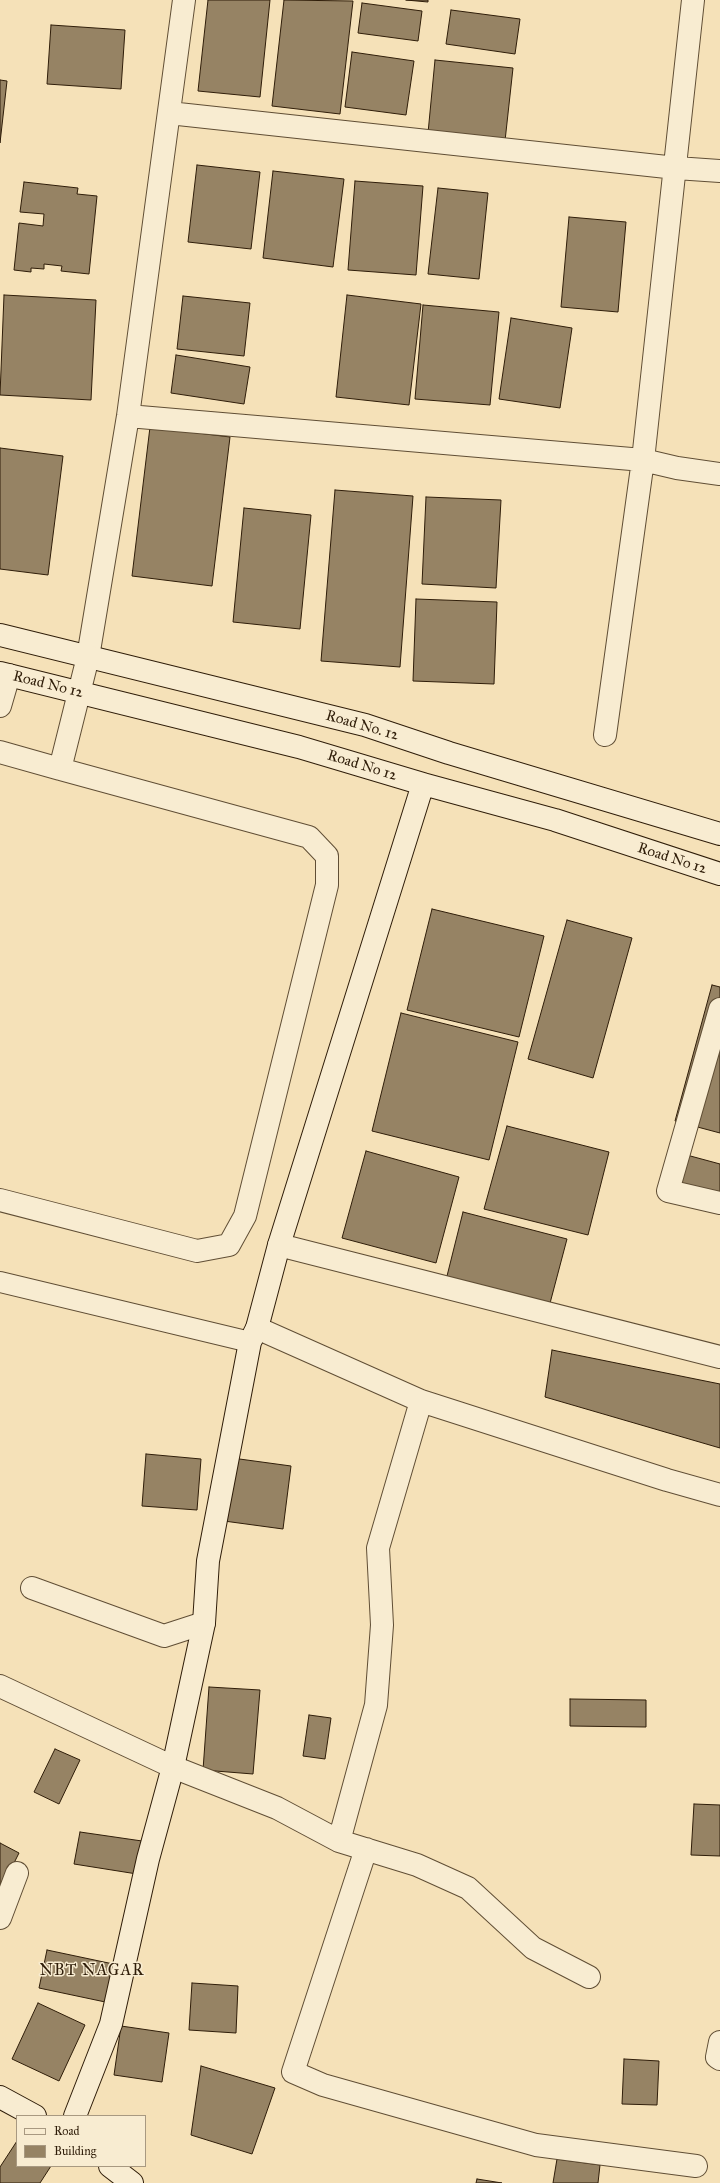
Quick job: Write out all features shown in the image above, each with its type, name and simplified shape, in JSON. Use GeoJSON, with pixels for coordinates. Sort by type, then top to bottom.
{"type":"FeatureCollection","features":[{"type":"Feature","properties":{"kind":"street"},"geometry":{"type":"LineString","coordinates":[[60,769],[88,657],[128,416],[184,0]]}},
{"type":"Feature","properties":{"kind":"street"},"geometry":{"type":"LineString","coordinates":[[605,736],[643,460],[676,168],[693,0]]}},
{"type":"Feature","properties":{"kind":"street"},"geometry":{"type":"LineString","coordinates":[[169,113],[676,168],[720,171]]}},
{"type":"Feature","properties":{"kind":"street"},"geometry":{"type":"LineString","coordinates":[[128,416],[643,460],[677,468],[720,474]]}},
{"type":"Feature","properties":{"kind":"street","name":"Road No. 12"},"geometry":{"type":"LineString","coordinates":[[0,635],[365,725],[449,753],[720,834]]}},
{"type":"Feature","properties":{"kind":"street"},"geometry":{"type":"LineString","coordinates":[[0,706],[4,674]]}},
{"type":"Feature","properties":{"kind":"street","name":"Road No 12"},"geometry":{"type":"LineString","coordinates":[[4,674],[299,747],[423,784],[555,820],[720,874]]}},
{"type":"Feature","properties":{"kind":"street"},"geometry":{"type":"LineString","coordinates":[[0,752],[309,837],[327,856],[327,885],[245,1216],[229,1245],[197,1251],[0,1200]]}},
{"type":"Feature","properties":{"kind":"street"},"geometry":{"type":"LineString","coordinates":[[75,2115],[111,2024],[148,1859],[173,1767],[204,1623],[208,1561],[253,1335],[279,1245],[423,784]]}},
{"type":"Feature","properties":{"kind":"street"},"geometry":{"type":"LineString","coordinates":[[720,1009],[668,1191],[720,1203]]}},
{"type":"Feature","properties":{"kind":"street"},"geometry":{"type":"LineString","coordinates":[[279,1245],[720,1357]]}},
{"type":"Feature","properties":{"kind":"street"},"geometry":{"type":"LineString","coordinates":[[253,1335],[421,1401],[667,1480],[720,1494]]}},
{"type":"Feature","properties":{"kind":"street"},"geometry":{"type":"LineString","coordinates":[[339,1841],[376,1705],[382,1625],[378,1548],[421,1401]]}},
{"type":"Feature","properties":{"kind":"street"},"geometry":{"type":"LineString","coordinates":[[32,1588],[164,1636],[204,1623]]}},
{"type":"Feature","properties":{"kind":"street"},"geometry":{"type":"LineString","coordinates":[[0,1686],[173,1767],[277,1808],[339,1841],[417,1865],[468,1888],[533,1948],[589,1977]]}},
{"type":"Feature","properties":{"kind":"street"},"geometry":{"type":"LineString","coordinates":[[366,1849],[293,2072],[323,2085],[536,2145],[696,2166]]}},
{"type":"Feature","properties":{"kind":"street"},"geometry":{"type":"LineString","coordinates":[[0,1918],[17,1873]]}},
{"type":"Feature","properties":{"kind":"street"},"geometry":{"type":"LineString","coordinates":[[720,2042],[717,2057],[720,2059]]}},
{"type":"Feature","properties":{"kind":"street"},"geometry":{"type":"LineString","coordinates":[[0,2097],[33,2115]]}},
{"type":"Feature","properties":{"kind":"street"},"geometry":{"type":"LineString","coordinates":[[111,2167],[132,2183]]}},
{"type":"Feature","properties":{"kind":"lane"},"geometry":{"type":"LineString","coordinates":[[0,1282],[253,1335]]}},
{"type":"Feature","properties":{"kind":"building"},"geometry":{"type":"Polygon","coordinates":[[[208,0],[270,0],[260,97],[198,91],[208,0]]]}},
{"type":"Feature","properties":{"kind":"building"},"geometry":{"type":"Polygon","coordinates":[[[284,0],[353,1],[340,114],[272,106],[284,0]]]}},
{"type":"Feature","properties":{"kind":"building"},"geometry":{"type":"Polygon","coordinates":[[[406,0],[428,0],[428,2],[406,0]]]}},
{"type":"Feature","properties":{"kind":"building"},"geometry":{"type":"Polygon","coordinates":[[[362,3],[422,11],[418,41],[358,33],[362,3]]]}},
{"type":"Feature","properties":{"kind":"building"},"geometry":{"type":"Polygon","coordinates":[[[451,10],[520,19],[515,54],[446,44],[451,10]]]}},
{"type":"Feature","properties":{"kind":"building"},"geometry":{"type":"Polygon","coordinates":[[[51,25],[125,30],[121,89],[47,84],[51,25]]]}},
{"type":"Feature","properties":{"kind":"building"},"geometry":{"type":"Polygon","coordinates":[[[352,52],[414,61],[406,115],[345,107],[352,52]]]}},
{"type":"Feature","properties":{"kind":"building"},"geometry":{"type":"Polygon","coordinates":[[[435,60],[513,68],[505,141],[428,133],[435,60]]]}},
{"type":"Feature","properties":{"kind":"building"},"geometry":{"type":"Polygon","coordinates":[[[0,80],[7,81],[0,143],[0,80]]]}},
{"type":"Feature","properties":{"kind":"building"},"geometry":{"type":"Polygon","coordinates":[[[197,165],[260,172],[251,249],[188,242],[197,165]]]}},
{"type":"Feature","properties":{"kind":"building"},"geometry":{"type":"Polygon","coordinates":[[[273,171],[344,179],[333,267],[263,258],[273,171]]]}},
{"type":"Feature","properties":{"kind":"building"},"geometry":{"type":"Polygon","coordinates":[[[355,181],[423,186],[416,275],[348,270],[355,181]]]}},
{"type":"Feature","properties":{"kind":"building"},"geometry":{"type":"Polygon","coordinates":[[[24,182],[78,188],[77,194],[97,196],[89,274],[61,271],[62,266],[44,264],[44,269],[31,268],[31,272],[14,270],[19,223],[43,226],[44,214],[20,212],[24,182]]]}},
{"type":"Feature","properties":{"kind":"building"},"geometry":{"type":"Polygon","coordinates":[[[438,188],[488,193],[479,279],[428,274],[438,188]]]}},
{"type":"Feature","properties":{"kind":"building"},"geometry":{"type":"Polygon","coordinates":[[[569,217],[626,222],[618,312],[561,307],[569,217]]]}},
{"type":"Feature","properties":{"kind":"building"},"geometry":{"type":"Polygon","coordinates":[[[4,295],[96,300],[91,400],[0,395],[4,295]]]}},
{"type":"Feature","properties":{"kind":"building"},"geometry":{"type":"Polygon","coordinates":[[[347,295],[421,304],[409,405],[336,397],[347,295]]]}},
{"type":"Feature","properties":{"kind":"building"},"geometry":{"type":"Polygon","coordinates":[[[183,296],[250,303],[244,356],[177,349],[183,296]]]}},
{"type":"Feature","properties":{"kind":"building"},"geometry":{"type":"Polygon","coordinates":[[[423,305],[499,312],[490,405],[415,399],[423,305]]]}},
{"type":"Feature","properties":{"kind":"building"},"geometry":{"type":"Polygon","coordinates":[[[511,318],[572,328],[560,408],[499,399],[511,318]]]}},
{"type":"Feature","properties":{"kind":"building"},"geometry":{"type":"Polygon","coordinates":[[[176,355],[250,367],[244,404],[171,393],[176,355]]]}},
{"type":"Feature","properties":{"kind":"building"},"geometry":{"type":"Polygon","coordinates":[[[150,427],[230,437],[212,586],[132,576],[150,427]]]}},
{"type":"Feature","properties":{"kind":"building"},"geometry":{"type":"Polygon","coordinates":[[[0,448],[63,456],[48,575],[0,569],[0,448]]]}},
{"type":"Feature","properties":{"kind":"building"},"geometry":{"type":"Polygon","coordinates":[[[335,490],[413,496],[400,667],[321,661],[335,490]]]}},
{"type":"Feature","properties":{"kind":"building"},"geometry":{"type":"Polygon","coordinates":[[[426,497],[501,500],[496,588],[422,584],[426,497]]]}},
{"type":"Feature","properties":{"kind":"building"},"geometry":{"type":"Polygon","coordinates":[[[244,508],[311,515],[300,629],[233,622],[244,508]]]}},
{"type":"Feature","properties":{"kind":"building"},"geometry":{"type":"Polygon","coordinates":[[[416,599],[497,602],[494,684],[413,681],[416,599]]]}},
{"type":"Feature","properties":{"kind":"building"},"geometry":{"type":"Polygon","coordinates":[[[432,909],[544,936],[519,1037],[407,1010],[432,909]]]}},
{"type":"Feature","properties":{"kind":"building"},"geometry":{"type":"Polygon","coordinates":[[[567,920],[632,938],[593,1078],[528,1059],[567,920]]]}},
{"type":"Feature","properties":{"kind":"building"},"geometry":{"type":"Polygon","coordinates":[[[712,985],[720,987],[720,1133],[675,1121],[712,985]]]}},
{"type":"Feature","properties":{"kind":"building"},"geometry":{"type":"Polygon","coordinates":[[[401,1013],[518,1042],[489,1160],[372,1131],[401,1013]]]}},
{"type":"Feature","properties":{"kind":"building"},"geometry":{"type":"Polygon","coordinates":[[[507,1126],[609,1152],[588,1235],[484,1209],[507,1126]]]}},
{"type":"Feature","properties":{"kind":"building"},"geometry":{"type":"Polygon","coordinates":[[[366,1151],[459,1177],[436,1263],[342,1238],[366,1151]]]}},
{"type":"Feature","properties":{"kind":"building"},"geometry":{"type":"Polygon","coordinates":[[[683,1154],[720,1164],[720,1208],[671,1195],[683,1154]]]}},
{"type":"Feature","properties":{"kind":"building"},"geometry":{"type":"Polygon","coordinates":[[[463,1212],[567,1239],[549,1307],[446,1280],[463,1212]]]}},
{"type":"Feature","properties":{"kind":"building"},"geometry":{"type":"Polygon","coordinates":[[[552,1350],[720,1384],[720,1448],[545,1397],[552,1350]]]}},
{"type":"Feature","properties":{"kind":"building"},"geometry":{"type":"Polygon","coordinates":[[[146,1454],[201,1459],[197,1510],[142,1506],[146,1454]]]}},
{"type":"Feature","properties":{"kind":"building"},"geometry":{"type":"Polygon","coordinates":[[[232,1458],[291,1466],[283,1529],[224,1521],[232,1458]]]}},
{"type":"Feature","properties":{"kind":"building"},"geometry":{"type":"Polygon","coordinates":[[[209,1687],[260,1690],[253,1774],[203,1770],[209,1687]]]}},
{"type":"Feature","properties":{"kind":"building"},"geometry":{"type":"Polygon","coordinates":[[[570,1699],[646,1700],[646,1727],[570,1726],[570,1699]]]}},
{"type":"Feature","properties":{"kind":"building"},"geometry":{"type":"Polygon","coordinates":[[[309,1715],[331,1718],[325,1759],[303,1756],[309,1715]]]}},
{"type":"Feature","properties":{"kind":"building"},"geometry":{"type":"Polygon","coordinates":[[[55,1749],[80,1760],[59,1804],[34,1792],[55,1749]]]}},
{"type":"Feature","properties":{"kind":"building"},"geometry":{"type":"Polygon","coordinates":[[[694,1804],[720,1805],[720,1856],[691,1855],[694,1804]]]}},
{"type":"Feature","properties":{"kind":"building"},"geometry":{"type":"Polygon","coordinates":[[[80,1832],[142,1841],[137,1874],[74,1864],[80,1832]]]}},
{"type":"Feature","properties":{"kind":"building"},"geometry":{"type":"Polygon","coordinates":[[[0,1843],[19,1853],[3,1885],[0,1883],[0,1843]]]}},
{"type":"Feature","properties":{"kind":"building"},"geometry":{"type":"Polygon","coordinates":[[[47,1950],[118,1965],[110,2003],[39,1988],[47,1950]]]}},
{"type":"Feature","properties":{"kind":"building"},"geometry":{"type":"Polygon","coordinates":[[[192,1983],[238,1986],[236,2033],[189,2030],[192,1983]]]}},
{"type":"Feature","properties":{"kind":"building"},"geometry":{"type":"Polygon","coordinates":[[[38,2003],[85,2025],[59,2081],[12,2059],[38,2003]]]}},
{"type":"Feature","properties":{"kind":"building"},"geometry":{"type":"Polygon","coordinates":[[[121,2026],[169,2033],[162,2082],[114,2075],[121,2026]]]}},
{"type":"Feature","properties":{"kind":"building"},"geometry":{"type":"Polygon","coordinates":[[[624,2059],[659,2061],[657,2105],[622,2104],[624,2059]]]}},
{"type":"Feature","properties":{"kind":"building"},"geometry":{"type":"Polygon","coordinates":[[[201,2066],[275,2088],[252,2154],[191,2135],[201,2066]]]}},
{"type":"Feature","properties":{"kind":"building"},"geometry":{"type":"Polygon","coordinates":[[[16,2143],[16,2167],[50,2167],[40,2183],[0,2183],[0,2167],[16,2143]]]}},
{"type":"Feature","properties":{"kind":"building"},"geometry":{"type":"Polygon","coordinates":[[[557,2159],[600,2165],[598,2183],[553,2183],[557,2159]]]}},
{"type":"Feature","properties":{"kind":"building"},"geometry":{"type":"Polygon","coordinates":[[[477,2179],[502,2183],[476,2183],[477,2179]]]}},
{"type":"Feature","properties":{"kind":"district","name":"NBT NAGAR"},"geometry":{"type":"Point","coordinates":[92,1971]}}]}
